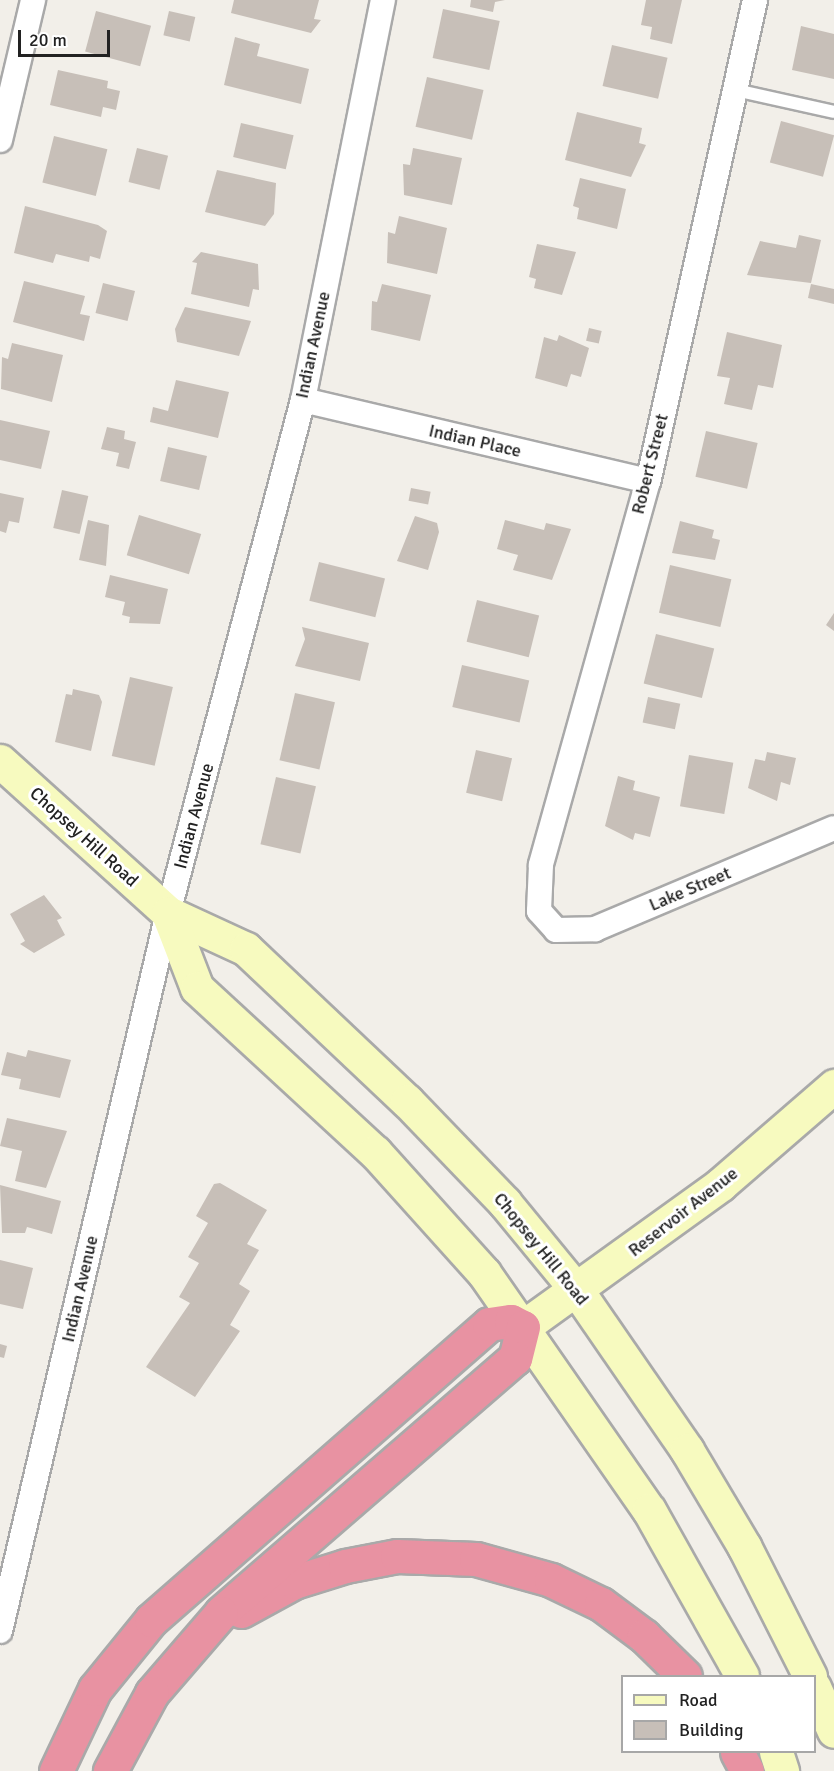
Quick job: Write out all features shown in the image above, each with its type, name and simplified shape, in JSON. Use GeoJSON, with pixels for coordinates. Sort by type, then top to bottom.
{"type":"FeatureCollection","features":[{"type":"Feature","properties":{"kind":"highway"},"geometry":{"type":"LineString","coordinates":[[56,1771],[95,1689],[151,1620],[489,1324],[511,1321],[523,1327],[515,1358],[259,1577],[152,1693],[110,1771]]}},
{"type":"Feature","properties":{"kind":"highway"},"geometry":{"type":"LineString","coordinates":[[152,1693],[208,1635],[271,1593],[345,1566],[424,1555],[500,1564],[577,1591],[632,1626],[683,1675]]}},
{"type":"Feature","properties":{"kind":"highway"},"geometry":{"type":"LineString","coordinates":[[738,1753],[747,1771]]}},
{"type":"Feature","properties":{"kind":"main road","name":"Chopsey Hill Road"},"geometry":{"type":"LineString","coordinates":[[0,761],[168,913],[246,949],[328,1024],[481,1176],[578,1292],[716,1498],[809,1675]]}},
{"type":"Feature","properties":{"kind":"main road","name":"Chopsey Hill Road"},"geometry":{"type":"LineString","coordinates":[[168,913],[198,988],[406,1185],[523,1327],[678,1556],[741,1675]]}},
{"type":"Feature","properties":{"kind":"main road","name":"Reservoir Avenue"},"geometry":{"type":"LineString","coordinates":[[523,1327],[578,1292],[721,1184],[834,1086]]}},
{"type":"Feature","properties":{"kind":"main road"},"geometry":{"type":"LineString","coordinates":[[816,1691],[834,1731]]}},
{"type":"Feature","properties":{"kind":"main road"},"geometry":{"type":"LineString","coordinates":[[776,1753],[782,1771]]}},
{"type":"Feature","properties":{"kind":"street"},"geometry":{"type":"LineString","coordinates":[[0,140],[33,0]]}},
{"type":"Feature","properties":{"kind":"street","name":"Indian Avenue"},"geometry":{"type":"LineString","coordinates":[[0,1631],[168,913],[303,400],[383,0]]}},
{"type":"Feature","properties":{"kind":"street","name":"Robert Street"},"geometry":{"type":"LineString","coordinates":[[546,922],[537,895],[541,865],[648,481],[756,0]]}},
{"type":"Feature","properties":{"kind":"street","name":"Indian Place"},"geometry":{"type":"LineString","coordinates":[[303,400],[648,481]]}},
{"type":"Feature","properties":{"kind":"street","name":"Lake Street"},"geometry":{"type":"LineString","coordinates":[[546,922],[568,934],[595,929],[834,828]]}},
{"type":"Feature","properties":{"kind":"lane"},"geometry":{"type":"LineString","coordinates":[[735,90],[834,112]]}},
{"type":"Feature","properties":{"kind":"building"},"geometry":{"type":"Polygon","coordinates":[[[234,0],[319,0],[314,19],[321,20],[311,33],[231,13],[234,0]]]}},
{"type":"Feature","properties":{"kind":"building"},"geometry":{"type":"Polygon","coordinates":[[[471,0],[505,0],[495,2],[493,12],[470,7],[471,0]]]}},
{"type":"Feature","properties":{"kind":"building"},"geometry":{"type":"Polygon","coordinates":[[[646,0],[682,0],[672,44],[650,39],[652,27],[641,25],[646,0]]]}},
{"type":"Feature","properties":{"kind":"building"},"geometry":{"type":"Polygon","coordinates":[[[443,9],[500,21],[489,70],[433,58],[443,9]]]}},
{"type":"Feature","properties":{"kind":"building"},"geometry":{"type":"Polygon","coordinates":[[[96,11],[151,26],[140,66],[85,52],[96,11]]]}},
{"type":"Feature","properties":{"kind":"building"},"geometry":{"type":"Polygon","coordinates":[[[169,11],[195,17],[190,41],[163,35],[169,11]]]}},
{"type":"Feature","properties":{"kind":"building"},"geometry":{"type":"Polygon","coordinates":[[[801,26],[834,34],[834,79],[792,70],[801,26]]]}},
{"type":"Feature","properties":{"kind":"building"},"geometry":{"type":"Polygon","coordinates":[[[235,37],[260,44],[257,56],[309,69],[301,104],[224,85],[235,37]]]}},
{"type":"Feature","properties":{"kind":"building"},"geometry":{"type":"Polygon","coordinates":[[[612,45],[668,58],[658,99],[603,86],[612,45]]]}},
{"type":"Feature","properties":{"kind":"building"},"geometry":{"type":"Polygon","coordinates":[[[58,70],[108,81],[107,88],[120,91],[116,110],[103,107],[101,117],[50,105],[58,70]]]}},
{"type":"Feature","properties":{"kind":"building"},"geometry":{"type":"Polygon","coordinates":[[[427,77],[484,90],[472,140],[416,127],[427,77]]]}},
{"type":"Feature","properties":{"kind":"building"},"geometry":{"type":"Polygon","coordinates":[[[577,112],[642,128],[639,143],[646,145],[631,177],[565,160],[577,112]]]}},
{"type":"Feature","properties":{"kind":"building"},"geometry":{"type":"Polygon","coordinates":[[[781,121],[834,135],[823,177],[770,163],[781,121]]]}},
{"type":"Feature","properties":{"kind":"building"},"geometry":{"type":"Polygon","coordinates":[[[241,123],[294,135],[286,169],[233,157],[241,123]]]}},
{"type":"Feature","properties":{"kind":"building"},"geometry":{"type":"Polygon","coordinates":[[[54,136],[107,149],[96,196],[42,183],[54,136]]]}},
{"type":"Feature","properties":{"kind":"building"},"geometry":{"type":"Polygon","coordinates":[[[137,148],[168,156],[160,190],[129,182],[137,148]]]}},
{"type":"Feature","properties":{"kind":"building"},"geometry":{"type":"Polygon","coordinates":[[[413,148],[462,158],[452,205],[404,195],[403,164],[410,165],[413,148]]]}},
{"type":"Feature","properties":{"kind":"building"},"geometry":{"type":"Polygon","coordinates":[[[217,170],[276,183],[274,214],[265,226],[205,212],[217,170]]]}},
{"type":"Feature","properties":{"kind":"building"},"geometry":{"type":"Polygon","coordinates":[[[580,178],[626,189],[617,229],[577,219],[579,208],[573,206],[580,178]]]}},
{"type":"Feature","properties":{"kind":"building"},"geometry":{"type":"Polygon","coordinates":[[[25,206],[98,225],[107,231],[100,259],[90,256],[89,262],[56,254],[53,263],[14,253],[25,206]]]}},
{"type":"Feature","properties":{"kind":"building"},"geometry":{"type":"Polygon","coordinates":[[[399,216],[447,228],[437,274],[387,263],[388,232],[395,234],[399,216]]]}},
{"type":"Feature","properties":{"kind":"building"},"geometry":{"type":"Polygon","coordinates":[[[799,235],[821,240],[811,283],[747,275],[760,241],[796,248],[799,235]]]}},
{"type":"Feature","properties":{"kind":"building"},"geometry":{"type":"Polygon","coordinates":[[[537,244],[576,252],[562,295],[534,288],[536,279],[529,277],[537,244]]]}},
{"type":"Feature","properties":{"kind":"building"},"geometry":{"type":"Polygon","coordinates":[[[201,252],[258,264],[259,290],[253,289],[249,307],[191,294],[197,263],[192,262],[201,252]]]}},
{"type":"Feature","properties":{"kind":"building"},"geometry":{"type":"Polygon","coordinates":[[[24,281],[85,296],[80,314],[90,316],[84,341],[13,322],[24,281]]]}},
{"type":"Feature","properties":{"kind":"building"},"geometry":{"type":"Polygon","coordinates":[[[103,283],[135,291],[128,321],[96,313],[103,283]]]}},
{"type":"Feature","properties":{"kind":"building"},"geometry":{"type":"Polygon","coordinates":[[[382,284],[431,295],[420,341],[371,330],[372,301],[377,302],[382,284]]]}},
{"type":"Feature","properties":{"kind":"building"},"geometry":{"type":"Polygon","coordinates":[[[811,284],[834,289],[834,304],[808,298],[811,284]]]}},
{"type":"Feature","properties":{"kind":"building"},"geometry":{"type":"Polygon","coordinates":[[[185,307],[251,321],[239,356],[177,342],[175,329],[185,307]]]}},
{"type":"Feature","properties":{"kind":"building"},"geometry":{"type":"Polygon","coordinates":[[[589,328],[602,331],[599,344],[586,341],[589,328]]]}},
{"type":"Feature","properties":{"kind":"building"},"geometry":{"type":"Polygon","coordinates":[[[727,332],[782,345],[773,388],[758,385],[752,410],[724,404],[730,378],[717,376],[727,332]]]}},
{"type":"Feature","properties":{"kind":"building"},"geometry":{"type":"Polygon","coordinates":[[[559,335],[589,348],[581,377],[571,374],[567,387],[535,378],[544,337],[557,341],[559,335]]]}},
{"type":"Feature","properties":{"kind":"building"},"geometry":{"type":"Polygon","coordinates":[[[12,343],[63,355],[52,402],[1,389],[2,357],[8,359],[12,343]]]}},
{"type":"Feature","properties":{"kind":"building"},"geometry":{"type":"Polygon","coordinates":[[[176,380],[229,392],[218,438],[150,422],[153,407],[168,411],[176,380]]]}},
{"type":"Feature","properties":{"kind":"building"},"geometry":{"type":"Polygon","coordinates":[[[0,420],[50,431],[41,469],[0,460],[0,420]]]}},
{"type":"Feature","properties":{"kind":"building"},"geometry":{"type":"Polygon","coordinates":[[[107,427],[125,431],[124,439],[136,442],[129,469],[116,466],[119,453],[101,449],[107,427]]]}},
{"type":"Feature","properties":{"kind":"building"},"geometry":{"type":"Polygon","coordinates":[[[706,431],[758,443],[747,489],[695,477],[706,431]]]}},
{"type":"Feature","properties":{"kind":"building"},"geometry":{"type":"Polygon","coordinates":[[[168,447],[207,456],[199,490],[160,481],[168,447]]]}},
{"type":"Feature","properties":{"kind":"building"},"geometry":{"type":"Polygon","coordinates":[[[411,488],[431,492],[428,505],[409,501],[411,488]]]}},
{"type":"Feature","properties":{"kind":"building"},"geometry":{"type":"Polygon","coordinates":[[[62,490],[88,496],[80,534],[53,528],[62,490]]]}},
{"type":"Feature","properties":{"kind":"building"},"geometry":{"type":"Polygon","coordinates":[[[0,493],[24,498],[19,523],[9,521],[6,533],[0,531],[0,493]]]}},
{"type":"Feature","properties":{"kind":"building"},"geometry":{"type":"Polygon","coordinates":[[[139,515],[201,534],[189,574],[127,555],[139,515]]]}},
{"type":"Feature","properties":{"kind":"building"},"geometry":{"type":"Polygon","coordinates":[[[415,516],[437,523],[439,532],[428,570],[397,561],[415,516]]]}},
{"type":"Feature","properties":{"kind":"building"},"geometry":{"type":"Polygon","coordinates":[[[88,520],[109,525],[106,566],[79,560],[88,520]]]}},
{"type":"Feature","properties":{"kind":"building"},"geometry":{"type":"Polygon","coordinates":[[[505,520],[544,530],[546,523],[571,529],[552,580],[513,570],[518,555],[497,549],[505,520]]]}},
{"type":"Feature","properties":{"kind":"building"},"geometry":{"type":"Polygon","coordinates":[[[680,521],[714,530],[712,538],[720,540],[715,560],[672,553],[680,521]]]}},
{"type":"Feature","properties":{"kind":"building"},"geometry":{"type":"Polygon","coordinates":[[[319,562],[385,578],[375,617],[309,601],[319,562]]]}},
{"type":"Feature","properties":{"kind":"building"},"geometry":{"type":"Polygon","coordinates":[[[670,565],[731,579],[720,627],[659,613],[670,565]]]}},
{"type":"Feature","properties":{"kind":"building"},"geometry":{"type":"Polygon","coordinates":[[[110,575],[168,589],[160,624],[129,623],[130,617],[122,615],[125,602],[105,597],[110,575]]]}},
{"type":"Feature","properties":{"kind":"building"},"geometry":{"type":"Polygon","coordinates":[[[477,600],[539,615],[529,657],[467,642],[477,600]]]}},
{"type":"Feature","properties":{"kind":"building"},"geometry":{"type":"Polygon","coordinates":[[[834,613],[834,631],[826,625],[834,613]]]}},
{"type":"Feature","properties":{"kind":"building"},"geometry":{"type":"Polygon","coordinates":[[[302,627],[369,643],[360,681],[295,666],[305,639],[302,627]]]}},
{"type":"Feature","properties":{"kind":"building"},"geometry":{"type":"Polygon","coordinates":[[[656,634],[714,649],[702,698],[644,683],[656,634]]]}},
{"type":"Feature","properties":{"kind":"building"},"geometry":{"type":"Polygon","coordinates":[[[462,665],[529,681],[520,722],[452,707],[462,665]]]}},
{"type":"Feature","properties":{"kind":"building"},"geometry":{"type":"Polygon","coordinates":[[[130,677],[173,687],[155,766],[112,756],[130,677]]]}},
{"type":"Feature","properties":{"kind":"building"},"geometry":{"type":"Polygon","coordinates":[[[73,689],[99,695],[102,702],[91,751],[55,742],[66,694],[72,695],[73,689]]]}},
{"type":"Feature","properties":{"kind":"building"},"geometry":{"type":"Polygon","coordinates":[[[295,693],[335,702],[319,769],[279,760],[295,693]]]}},
{"type":"Feature","properties":{"kind":"building"},"geometry":{"type":"Polygon","coordinates":[[[648,697],[680,704],[675,729],[643,722],[648,697]]]}},
{"type":"Feature","properties":{"kind":"building"},"geometry":{"type":"Polygon","coordinates":[[[476,750],[512,758],[502,801],[466,793],[476,750]]]}},
{"type":"Feature","properties":{"kind":"building"},"geometry":{"type":"Polygon","coordinates":[[[767,752],[796,758],[790,785],[781,782],[777,801],[748,788],[755,759],[765,761],[767,752]]]}},
{"type":"Feature","properties":{"kind":"building"},"geometry":{"type":"Polygon","coordinates":[[[689,755],[733,763],[724,814],[680,806],[689,755]]]}},
{"type":"Feature","properties":{"kind":"building"},"geometry":{"type":"Polygon","coordinates":[[[618,776],[635,781],[633,790],[660,797],[650,837],[635,833],[633,840],[605,826],[618,776]]]}},
{"type":"Feature","properties":{"kind":"building"},"geometry":{"type":"Polygon","coordinates":[[[276,777],[316,786],[300,853],[260,844],[276,777]]]}},
{"type":"Feature","properties":{"kind":"building"},"geometry":{"type":"Polygon","coordinates":[[[44,895],[62,918],[57,920],[65,935],[34,953],[20,944],[25,941],[10,914],[44,895]]]}},
{"type":"Feature","properties":{"kind":"building"},"geometry":{"type":"Polygon","coordinates":[[[28,1050],[71,1060],[60,1098],[19,1089],[21,1079],[1,1075],[7,1052],[26,1057],[28,1050]]]}},
{"type":"Feature","properties":{"kind":"building"},"geometry":{"type":"Polygon","coordinates":[[[7,1118],[67,1131],[46,1188],[15,1181],[22,1151],[0,1146],[7,1118]]]}},
{"type":"Feature","properties":{"kind":"building"},"geometry":{"type":"Polygon","coordinates":[[[220,1183],[267,1210],[247,1244],[259,1250],[239,1284],[250,1291],[230,1325],[240,1331],[195,1397],[146,1367],[190,1303],[179,1297],[199,1263],[188,1257],[208,1223],[196,1216],[214,1184],[220,1183]]]}},
{"type":"Feature","properties":{"kind":"building"},"geometry":{"type":"Polygon","coordinates":[[[0,1185],[61,1201],[52,1234],[27,1227],[25,1233],[2,1233],[0,1185]]]}},
{"type":"Feature","properties":{"kind":"building"},"geometry":{"type":"Polygon","coordinates":[[[0,1260],[33,1268],[23,1309],[0,1304],[0,1260]]]}},
{"type":"Feature","properties":{"kind":"building"},"geometry":{"type":"Polygon","coordinates":[[[0,1344],[7,1346],[4,1358],[0,1357],[0,1344]]]}}]}
